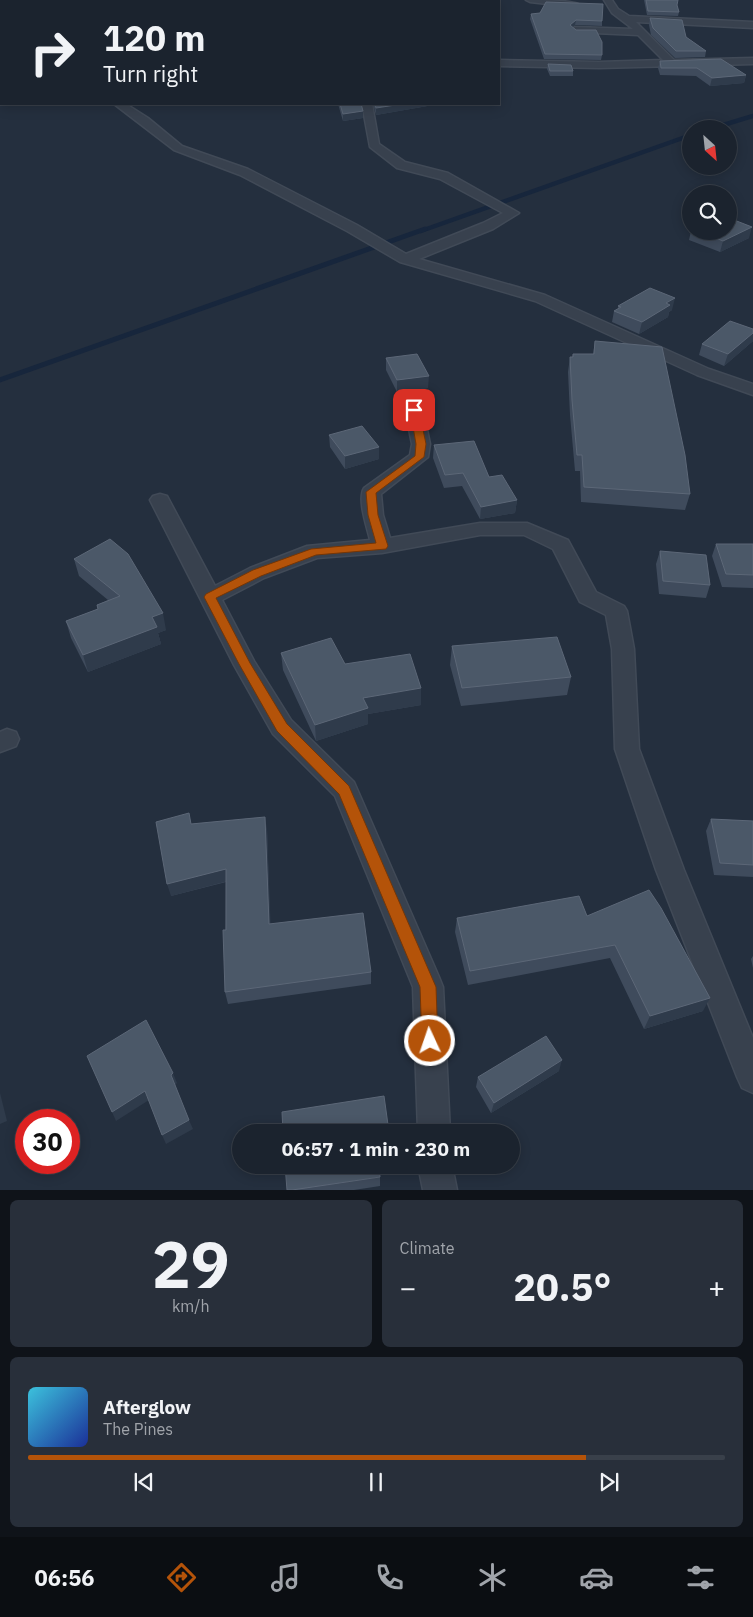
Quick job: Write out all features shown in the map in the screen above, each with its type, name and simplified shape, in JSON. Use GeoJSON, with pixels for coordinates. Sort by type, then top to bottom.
{"type":"FeatureCollection","features":[{"type":"Feature","properties":{"kind":"street"},"geometry":{"type":"LineString","coordinates":[[530,0],[585,4]]}},
{"type":"Feature","properties":{"kind":"street"},"geometry":{"type":"LineString","coordinates":[[608,3],[627,19],[671,63]]}},
{"type":"Feature","properties":{"kind":"street"},"geometry":{"type":"LineString","coordinates":[[627,19],[753,26]]}},
{"type":"Feature","properties":{"kind":"street"},"geometry":{"type":"LineString","coordinates":[[575,30],[639,32]]}},
{"type":"Feature","properties":{"kind":"street"},"geometry":{"type":"LineString","coordinates":[[500,63],[599,65],[753,61]]}},
{"type":"Feature","properties":{"kind":"street"},"geometry":{"type":"LineString","coordinates":[[120,105],[144,120],[178,148],[244,172],[352,228],[405,259],[540,298],[703,372],[753,390]]}},
{"type":"Feature","properties":{"kind":"street"},"geometry":{"type":"LineString","coordinates":[[367,105],[374,145],[401,165],[444,176],[513,212],[488,226],[405,259]]}},
{"type":"Feature","properties":{"kind":"street"},"geometry":{"type":"LineString","coordinates":[[382,546],[373,515],[371,492],[419,457],[421,444],[414,410]]}},
{"type":"Feature","properties":{"kind":"street"},"geometry":{"type":"LineString","coordinates":[[160,500],[245,664],[282,727],[345,790],[428,987],[434,1124]]}},
{"type":"Feature","properties":{"kind":"street"},"geometry":{"type":"LineString","coordinates":[[210,597],[257,573],[314,551],[382,546],[480,529],[527,529],[561,545],[588,597],[616,611],[623,649],[627,749],[670,870],[753,1077]]}},
{"type":"Feature","properties":{"kind":"street"},"geometry":{"type":"LineString","coordinates":[[437,1174],[440,1190]]}},
{"type":"Feature","properties":{"kind":"building"},"geometry":{"type":"Polygon","coordinates":[[[646,0],[678,0],[679,12],[648,11],[646,0]]]}},
{"type":"Feature","properties":{"kind":"building"},"geometry":{"type":"Polygon","coordinates":[[[546,2],[603,4],[602,21],[576,20],[570,25],[576,30],[596,30],[602,42],[602,55],[545,54],[531,14],[540,13],[546,2]]]}},
{"type":"Feature","properties":{"kind":"building"},"geometry":{"type":"Polygon","coordinates":[[[650,18],[682,20],[686,37],[706,51],[676,51],[653,28],[650,18]]]}},
{"type":"Feature","properties":{"kind":"building"},"geometry":{"type":"Polygon","coordinates":[[[721,59],[746,75],[712,78],[697,68],[661,68],[660,61],[721,59]]]}},
{"type":"Feature","properties":{"kind":"building"},"geometry":{"type":"Polygon","coordinates":[[[548,64],[571,65],[573,71],[550,71],[548,64]]]}},
{"type":"Feature","properties":{"kind":"building"},"geometry":{"type":"Polygon","coordinates":[[[340,105],[361,105],[363,111],[343,114],[340,105]]]}},
{"type":"Feature","properties":{"kind":"building"},"geometry":{"type":"Polygon","coordinates":[[[375,105],[396,105],[376,108],[375,105]]]}},
{"type":"Feature","properties":{"kind":"building"},"geometry":{"type":"Polygon","coordinates":[[[737,221],[752,227],[737,234],[737,221]]]}},
{"type":"Feature","properties":{"kind":"building"},"geometry":{"type":"Polygon","coordinates":[[[650,288],[675,298],[666,303],[670,305],[642,322],[614,311],[621,307],[618,306],[650,288]]]}},
{"type":"Feature","properties":{"kind":"building"},"geometry":{"type":"Polygon","coordinates":[[[730,321],[753,329],[753,333],[728,354],[702,344],[730,321]]]}},
{"type":"Feature","properties":{"kind":"building"},"geometry":{"type":"Polygon","coordinates":[[[595,341],[662,347],[685,455],[690,494],[584,487],[582,455],[577,455],[570,357],[573,357],[573,354],[594,354],[595,341]]]}},
{"type":"Feature","properties":{"kind":"building"},"geometry":{"type":"Polygon","coordinates":[[[417,354],[429,376],[397,380],[386,358],[417,354]]]}},
{"type":"Feature","properties":{"kind":"building"},"geometry":{"type":"Polygon","coordinates":[[[362,426],[379,447],[345,456],[329,435],[362,426]]]}},
{"type":"Feature","properties":{"kind":"building"},"geometry":{"type":"Polygon","coordinates":[[[474,441],[489,477],[502,475],[517,500],[481,507],[463,473],[445,475],[434,445],[474,441]]]}},
{"type":"Feature","properties":{"kind":"building"},"geometry":{"type":"Polygon","coordinates":[[[110,539],[128,554],[163,613],[152,617],[157,627],[83,655],[66,621],[98,609],[97,605],[120,596],[74,559],[110,539]]]}},
{"type":"Feature","properties":{"kind":"building"},"geometry":{"type":"Polygon","coordinates":[[[716,544],[753,544],[753,575],[726,574],[716,544]]]}},
{"type":"Feature","properties":{"kind":"building"},"geometry":{"type":"Polygon","coordinates":[[[660,551],[706,555],[710,585],[663,581],[660,551]]]}},
{"type":"Feature","properties":{"kind":"building"},"geometry":{"type":"Polygon","coordinates":[[[557,637],[571,677],[462,688],[452,646],[557,637]]]}},
{"type":"Feature","properties":{"kind":"building"},"geometry":{"type":"Polygon","coordinates":[[[331,638],[345,664],[410,654],[421,688],[363,698],[368,708],[315,725],[281,653],[331,638]]]}},
{"type":"Feature","properties":{"kind":"building"},"geometry":{"type":"Polygon","coordinates":[[[189,813],[191,824],[265,817],[269,924],[363,913],[371,972],[225,992],[223,930],[226,930],[226,869],[167,884],[156,822],[189,813]]]}},
{"type":"Feature","properties":{"kind":"building"},"geometry":{"type":"Polygon","coordinates":[[[711,819],[753,821],[753,865],[720,863],[711,819]]]}},
{"type":"Feature","properties":{"kind":"building"},"geometry":{"type":"Polygon","coordinates":[[[649,890],[661,908],[710,998],[650,1016],[615,945],[470,971],[457,918],[579,896],[587,916],[649,890]]]}},
{"type":"Feature","properties":{"kind":"building"},"geometry":{"type":"Polygon","coordinates":[[[146,1020],[173,1073],[171,1075],[189,1120],[162,1135],[145,1091],[112,1112],[87,1056],[146,1020]]]}},
{"type":"Feature","properties":{"kind":"building"},"geometry":{"type":"Polygon","coordinates":[[[546,1036],[562,1060],[494,1103],[478,1077],[546,1036]]]}},
{"type":"Feature","properties":{"kind":"building"},"geometry":{"type":"Polygon","coordinates":[[[384,1096],[388,1124],[283,1124],[282,1112],[384,1096]]]}},
{"type":"Feature","properties":{"kind":"building"},"geometry":{"type":"Polygon","coordinates":[[[286,1174],[380,1174],[380,1177],[287,1190],[286,1174]]]}},
{"type":"Feature","properties":{"kind":"waterway"},"geometry":{"type":"LineString","coordinates":[[738,121],[753,116]]}},
{"type":"Feature","properties":{"kind":"waterway"},"geometry":{"type":"LineString","coordinates":[[421,231],[682,138]]}},
{"type":"Feature","properties":{"kind":"waterway"},"geometry":{"type":"LineString","coordinates":[[0,380],[425,229]]}},
{"type":"Feature","properties":{"kind":"route"},"geometry":{"type":"LineString","coordinates":[[414,410],[421,444],[419,457],[371,492],[373,515],[382,546],[314,551],[257,573],[210,597],[245,664],[282,727],[345,790],[428,987],[430,1041]]}}]}
